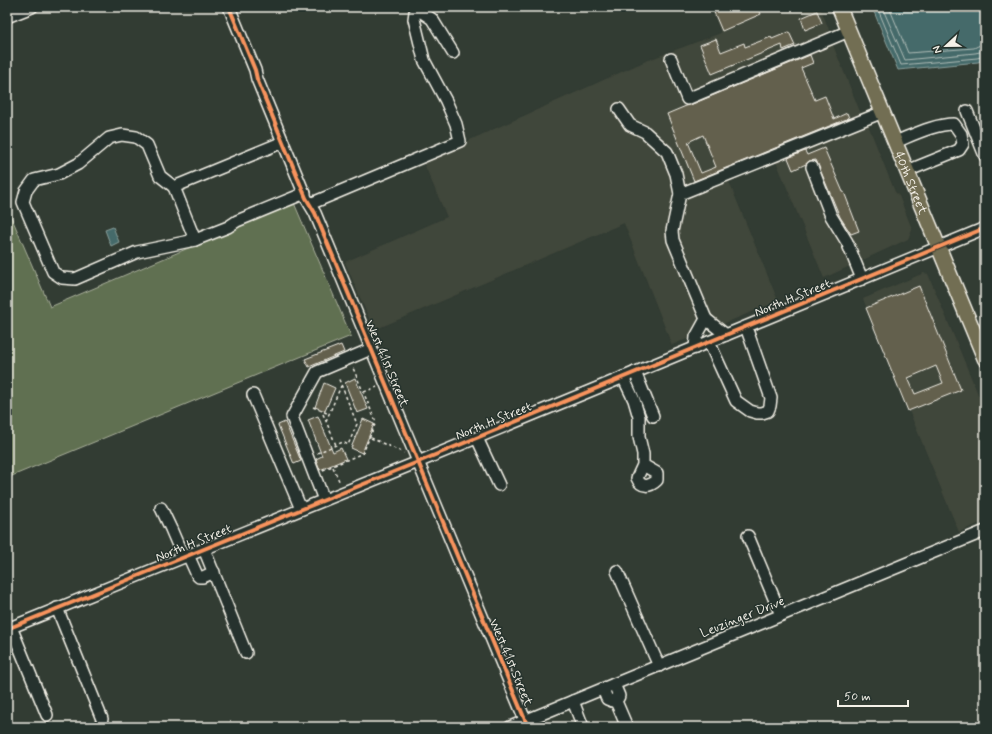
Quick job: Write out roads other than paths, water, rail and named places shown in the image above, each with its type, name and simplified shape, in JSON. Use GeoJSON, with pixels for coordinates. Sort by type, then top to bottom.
{"type":"FeatureCollection","features":[{"type":"Feature","properties":{"kind":"main road","name":"40th Street"},"geometry":{"type":"LineString","coordinates":[[839,7],[985,359]]}},
{"type":"Feature","properties":{"kind":"street"},"geometry":{"type":"LineString","coordinates":[[7,17],[32,7]]}},
{"type":"Feature","properties":{"kind":"street","name":"West 41st Street"},"geometry":{"type":"LineString","coordinates":[[229,7],[283,142],[318,221],[527,724]]}},
{"type":"Feature","properties":{"kind":"street"},"geometry":{"type":"LineString","coordinates":[[310,204],[460,141],[456,124],[448,106],[424,60],[414,19],[415,12],[419,7],[423,13],[432,19],[453,53]]}},
{"type":"Feature","properties":{"kind":"street"},"geometry":{"type":"LineString","coordinates":[[671,59],[687,99],[850,31]]}},
{"type":"Feature","properties":{"kind":"street"},"geometry":{"type":"LineString","coordinates":[[619,109],[630,125],[645,132],[667,152],[676,174],[680,194],[672,231],[673,240],[706,318],[726,335]]}},
{"type":"Feature","properties":{"kind":"street"},"geometry":{"type":"LineString","coordinates":[[967,111],[985,156]]}},
{"type":"Feature","properties":{"kind":"street"},"geometry":{"type":"LineString","coordinates":[[680,194],[883,112]]}},
{"type":"Feature","properties":{"kind":"street"},"geometry":{"type":"LineString","coordinates":[[895,142],[945,124],[954,124],[961,134],[963,144],[958,150],[907,171]]}},
{"type":"Feature","properties":{"kind":"street"},"geometry":{"type":"LineString","coordinates":[[195,240],[174,187],[160,176],[147,145],[136,137],[122,135],[110,138],[78,164],[59,174],[34,180],[26,191],[23,202],[52,272],[62,278],[75,279],[137,252],[195,240],[305,194]]}},
{"type":"Feature","properties":{"kind":"street"},"geometry":{"type":"LineString","coordinates":[[174,187],[283,142]]}},
{"type":"Feature","properties":{"kind":"street"},"geometry":{"type":"LineString","coordinates":[[812,167],[831,216],[848,242],[862,279]]}},
{"type":"Feature","properties":{"kind":"street","name":"North H Street"},"geometry":{"type":"LineString","coordinates":[[9,628],[477,438],[985,228]]}},
{"type":"Feature","properties":{"kind":"street"},"geometry":{"type":"LineString","coordinates":[[695,348],[696,336],[706,318]]}},
{"type":"Feature","properties":{"kind":"street"},"geometry":{"type":"LineString","coordinates":[[709,342],[736,401],[750,411],[757,413],[768,411],[771,398],[746,327]]}},
{"type":"Feature","properties":{"kind":"street"},"geometry":{"type":"LineString","coordinates":[[324,500],[292,417],[317,372],[371,349]]}},
{"type":"Feature","properties":{"kind":"street"},"geometry":{"type":"LineString","coordinates":[[635,372],[653,416]]}},
{"type":"Feature","properties":{"kind":"street"},"geometry":{"type":"LineString","coordinates":[[624,377],[634,400],[639,417],[639,437],[643,454],[643,465]]}},
{"type":"Feature","properties":{"kind":"street"},"geometry":{"type":"LineString","coordinates":[[253,395],[301,509]]}},
{"type":"Feature","properties":{"kind":"street"},"geometry":{"type":"LineString","coordinates":[[477,438],[499,485]]}},
{"type":"Feature","properties":{"kind":"street"},"geometry":{"type":"LineString","coordinates":[[161,508],[171,530],[197,575],[199,577],[204,577],[214,572]]}},
{"type":"Feature","properties":{"kind":"street","name":"Leuzinger Drive"},"geometry":{"type":"LineString","coordinates":[[510,727],[527,724],[573,701],[984,533]]}},
{"type":"Feature","properties":{"kind":"street"},"geometry":{"type":"LineString","coordinates":[[748,536],[781,615]]}},
{"type":"Feature","properties":{"kind":"street"},"geometry":{"type":"LineString","coordinates":[[204,548],[246,653]]}},
{"type":"Feature","properties":{"kind":"street"},"geometry":{"type":"LineString","coordinates":[[617,571],[659,666]]}},
{"type":"Feature","properties":{"kind":"street"},"geometry":{"type":"LineString","coordinates":[[57,608],[102,719]]}},
{"type":"Feature","properties":{"kind":"street"},"geometry":{"type":"LineString","coordinates":[[9,628],[47,714]]}},
{"type":"Feature","properties":{"kind":"street"},"geometry":{"type":"LineString","coordinates":[[603,689],[609,700],[612,701],[619,696],[614,684]]}},
{"type":"Feature","properties":{"kind":"street"},"geometry":{"type":"LineString","coordinates":[[615,699],[626,727]]}},
{"type":"Feature","properties":{"kind":"street"},"geometry":{"type":"LineString","coordinates":[[573,701],[583,727]]}},
{"type":"Feature","properties":{"kind":"water"},"geometry":{"type":"Polygon","coordinates":[[[872,7],[985,7],[985,59],[978,62],[898,70],[872,7]]]}},
{"type":"Feature","properties":{"kind":"water"},"geometry":{"type":"Polygon","coordinates":[[[113,227],[119,242],[111,246],[105,230],[113,227]]]}}]}
